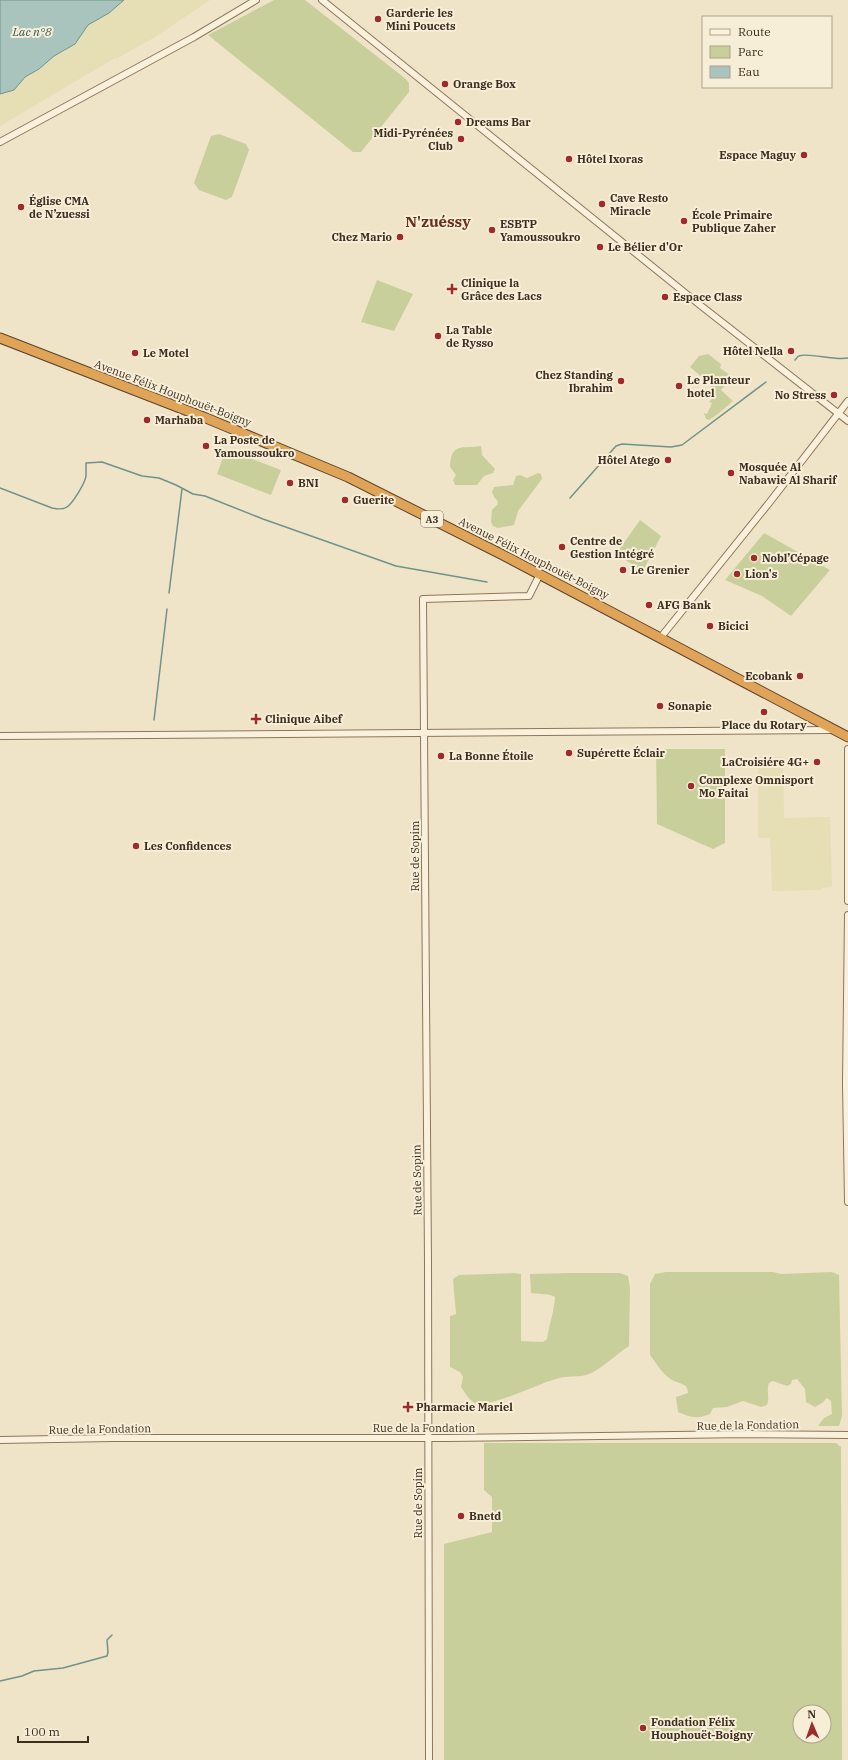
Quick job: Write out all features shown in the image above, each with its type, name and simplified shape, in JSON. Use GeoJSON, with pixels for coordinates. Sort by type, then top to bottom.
{"type":"FeatureCollection","features":[{"type":"Feature","properties":{"kind":"highway","name":"Avenue Félix Houphouët-Boigny"},"geometry":{"type":"LineString","coordinates":[[0,338],[213,421],[348,477],[540,574],[848,736]]}},
{"type":"Feature","properties":{"kind":"street"},"geometry":{"type":"LineString","coordinates":[[0,142],[194,37],[256,0]]}},
{"type":"Feature","properties":{"kind":"street"},"geometry":{"type":"LineString","coordinates":[[322,0],[690,297],[848,421]]}},
{"type":"Feature","properties":{"kind":"street"},"geometry":{"type":"LineString","coordinates":[[661,637],[769,503],[848,401]]}},
{"type":"Feature","properties":{"kind":"street","name":"Rue de Sopim"},"geometry":{"type":"LineString","coordinates":[[429,1760],[423,599],[529,596],[540,574]]}},
{"type":"Feature","properties":{"kind":"street"},"geometry":{"type":"LineString","coordinates":[[0,736],[835,730]]}},
{"type":"Feature","properties":{"kind":"street"},"geometry":{"type":"LineString","coordinates":[[848,749],[848,901]]}},
{"type":"Feature","properties":{"kind":"street"},"geometry":{"type":"LineString","coordinates":[[848,915],[846,1084],[848,1202]]}},
{"type":"Feature","properties":{"kind":"street","name":"Rue de la Fondation"},"geometry":{"type":"LineString","coordinates":[[0,1440],[112,1438],[428,1438],[749,1434],[848,1435]]}},
{"type":"Feature","properties":{"kind":"shaded area"},"geometry":{"type":"Polygon","coordinates":[[[124,0],[210,0],[157,36],[116,59],[115,58],[0,126],[0,94],[14,90],[25,77],[39,69],[54,56],[68,49],[88,25],[109,13],[124,0]]]}},
{"type":"Feature","properties":{"kind":"shaded area"},"geometry":{"type":"Polygon","coordinates":[[[758,757],[783,757],[784,818],[830,817],[832,887],[822,888],[822,890],[772,891],[770,838],[758,838],[758,757]]]}},
{"type":"Feature","properties":{"kind":"green space"},"geometry":{"type":"Polygon","coordinates":[[[274,0],[305,0],[406,79],[409,83],[409,92],[361,152],[353,152],[208,35],[274,0]]]}},
{"type":"Feature","properties":{"kind":"green space"},"geometry":{"type":"Polygon","coordinates":[[[219,134],[246,144],[249,150],[232,197],[226,200],[199,190],[194,183],[211,136],[219,134]]]}},
{"type":"Feature","properties":{"kind":"green space"},"geometry":{"type":"Polygon","coordinates":[[[377,280],[413,294],[394,331],[361,322],[377,280]]]}},
{"type":"Feature","properties":{"kind":"green space"},"geometry":{"type":"Polygon","coordinates":[[[708,354],[721,364],[720,368],[736,379],[727,383],[721,390],[733,401],[709,420],[706,419],[704,413],[707,414],[712,403],[709,402],[713,397],[709,392],[711,388],[710,384],[690,367],[699,356],[708,354]]]}},
{"type":"Feature","properties":{"kind":"green space"},"geometry":{"type":"Polygon","coordinates":[[[481,446],[482,455],[495,469],[493,473],[484,476],[477,485],[455,485],[453,480],[456,475],[450,467],[451,459],[455,450],[463,447],[481,446]]]}},
{"type":"Feature","properties":{"kind":"green space"},"geometry":{"type":"Polygon","coordinates":[[[226,449],[281,470],[271,495],[217,474],[226,449]]]}},
{"type":"Feature","properties":{"kind":"green space"},"geometry":{"type":"Polygon","coordinates":[[[538,473],[541,474],[542,479],[518,511],[514,525],[498,528],[493,526],[491,522],[492,510],[498,504],[492,492],[494,487],[513,485],[516,476],[520,475],[527,478],[538,473]]]}},
{"type":"Feature","properties":{"kind":"green space"},"geometry":{"type":"Polygon","coordinates":[[[640,520],[661,536],[643,571],[616,554],[640,520]]]}},
{"type":"Feature","properties":{"kind":"green space"},"geometry":{"type":"Polygon","coordinates":[[[764,533],[830,570],[791,616],[762,596],[725,580],[764,533]]]}},
{"type":"Feature","properties":{"kind":"green space","name":"Complexe Omnisport Mo Faitai"},"geometry":{"type":"Polygon","coordinates":[[[656,749],[725,749],[725,843],[713,849],[657,824],[656,749]]]}},
{"type":"Feature","properties":{"kind":"green space"},"geometry":{"type":"Polygon","coordinates":[[[666,1272],[773,1272],[781,1274],[832,1272],[839,1275],[842,1416],[839,1426],[818,1426],[824,1418],[832,1414],[831,1401],[827,1398],[815,1407],[806,1402],[805,1389],[797,1379],[792,1380],[791,1384],[787,1386],[773,1381],[769,1383],[767,1405],[761,1407],[743,1401],[727,1407],[713,1408],[710,1414],[701,1417],[691,1417],[678,1412],[676,1397],[688,1393],[688,1390],[683,1384],[672,1380],[666,1375],[650,1355],[650,1284],[655,1274],[666,1272]]]}},
{"type":"Feature","properties":{"kind":"green space"},"geometry":{"type":"Polygon","coordinates":[[[620,1273],[628,1276],[630,1288],[629,1346],[589,1374],[564,1377],[548,1381],[514,1395],[491,1402],[482,1404],[473,1402],[461,1387],[463,1377],[460,1372],[450,1367],[450,1316],[456,1314],[453,1279],[459,1275],[521,1274],[521,1341],[543,1342],[547,1339],[555,1297],[531,1293],[530,1274],[620,1273]]]}},
{"type":"Feature","properties":{"kind":"green space"},"geometry":{"type":"Polygon","coordinates":[[[484,1443],[836,1443],[841,1447],[842,1760],[444,1760],[444,1544],[492,1532],[492,1497],[484,1490],[484,1443]]]}},
{"type":"Feature","properties":{"kind":"water","name":"Lac n°8"},"geometry":{"type":"Polygon","coordinates":[[[0,0],[124,0],[109,13],[88,25],[75,44],[54,56],[39,69],[25,77],[14,90],[0,94],[0,0]]]}},
{"type":"Feature","properties":{"kind":"waterway"},"geometry":{"type":"LineString","coordinates":[[795,360],[799,356],[803,355],[843,359],[848,358]]}},
{"type":"Feature","properties":{"kind":"waterway"},"geometry":{"type":"LineString","coordinates":[[570,498],[616,446],[622,444],[671,447],[682,445],[766,382]]}},
{"type":"Feature","properties":{"kind":"waterway"},"geometry":{"type":"LineString","coordinates":[[0,488],[52,508],[64,509],[78,493],[83,483],[86,476],[86,463],[102,462],[142,476],[159,478],[193,494],[205,496],[263,519],[396,566],[487,582]]}},
{"type":"Feature","properties":{"kind":"waterway"},"geometry":{"type":"LineString","coordinates":[[169,593],[182,489]]}},
{"type":"Feature","properties":{"kind":"waterway"},"geometry":{"type":"LineString","coordinates":[[154,720],[167,609]]}},
{"type":"Feature","properties":{"kind":"waterway"},"geometry":{"type":"LineString","coordinates":[[0,1681],[22,1676],[34,1671],[63,1668],[107,1656],[107,1640],[112,1635]]}},
{"type":"Feature","properties":{"kind":"place","name":"Garderie les Mini Poucets"},"geometry":{"type":"Point","coordinates":[378,19]}},
{"type":"Feature","properties":{"kind":"place","name":"Orange Box"},"geometry":{"type":"Point","coordinates":[445,84]}},
{"type":"Feature","properties":{"kind":"place","name":"Dreams Bar"},"geometry":{"type":"Point","coordinates":[458,122]}},
{"type":"Feature","properties":{"kind":"place","name":"Midi-Pyrénées Club"},"geometry":{"type":"Point","coordinates":[461,139]}},
{"type":"Feature","properties":{"kind":"place","name":"Espace Maguy"},"geometry":{"type":"Point","coordinates":[804,155]}},
{"type":"Feature","properties":{"kind":"place","name":"Hôtel Ixoras"},"geometry":{"type":"Point","coordinates":[569,159]}},
{"type":"Feature","properties":{"kind":"place","name":"Cave Resto Miracle"},"geometry":{"type":"Point","coordinates":[602,204]}},
{"type":"Feature","properties":{"kind":"place","name":"Église CMA de N’zuessi"},"geometry":{"type":"Point","coordinates":[21,207]}},
{"type":"Feature","properties":{"kind":"place","name":"École Primaire Publique Zaher"},"geometry":{"type":"Point","coordinates":[684,221]}},
{"type":"Feature","properties":{"kind":"place","name":"ESBTP Yamoussoukro"},"geometry":{"type":"Point","coordinates":[492,230]}},
{"type":"Feature","properties":{"kind":"place","name":"Chez Mario"},"geometry":{"type":"Point","coordinates":[400,237]}},
{"type":"Feature","properties":{"kind":"place","name":"Le Bélier d'Or"},"geometry":{"type":"Point","coordinates":[600,247]}},
{"type":"Feature","properties":{"kind":"place","name":"Clinique la Grâce des Lacs"},"geometry":{"type":"Point","coordinates":[452,289]}},
{"type":"Feature","properties":{"kind":"place","name":"Espace Class"},"geometry":{"type":"Point","coordinates":[665,297]}},
{"type":"Feature","properties":{"kind":"place","name":"La Table de Rysso"},"geometry":{"type":"Point","coordinates":[438,336]}},
{"type":"Feature","properties":{"kind":"place","name":"Hôtel Nella"},"geometry":{"type":"Point","coordinates":[791,351]}},
{"type":"Feature","properties":{"kind":"place","name":"Le Motel"},"geometry":{"type":"Point","coordinates":[135,353]}},
{"type":"Feature","properties":{"kind":"place","name":"Chez Standing Ibrahim"},"geometry":{"type":"Point","coordinates":[621,381]}},
{"type":"Feature","properties":{"kind":"place","name":"Le Planteur hotel"},"geometry":{"type":"Point","coordinates":[679,386]}},
{"type":"Feature","properties":{"kind":"place","name":"No Stress"},"geometry":{"type":"Point","coordinates":[834,395]}},
{"type":"Feature","properties":{"kind":"place","name":"Marhaba"},"geometry":{"type":"Point","coordinates":[147,420]}},
{"type":"Feature","properties":{"kind":"place","name":"La Poste de Yamoussoukro"},"geometry":{"type":"Point","coordinates":[206,446]}},
{"type":"Feature","properties":{"kind":"place","name":"Hôtel Atego"},"geometry":{"type":"Point","coordinates":[668,460]}},
{"type":"Feature","properties":{"kind":"place","name":"Mosquée Al Nabawie Al Sharif"},"geometry":{"type":"Point","coordinates":[731,473]}},
{"type":"Feature","properties":{"kind":"place","name":"BNI"},"geometry":{"type":"Point","coordinates":[290,483]}},
{"type":"Feature","properties":{"kind":"place","name":"Guerite"},"geometry":{"type":"Point","coordinates":[345,500]}},
{"type":"Feature","properties":{"kind":"place","name":"Centre de Gestion Intégré"},"geometry":{"type":"Point","coordinates":[562,547]}},
{"type":"Feature","properties":{"kind":"place","name":"Nobl’Cépage"},"geometry":{"type":"Point","coordinates":[754,558]}},
{"type":"Feature","properties":{"kind":"place","name":"Le Grenier"},"geometry":{"type":"Point","coordinates":[623,570]}},
{"type":"Feature","properties":{"kind":"place","name":"Lion's"},"geometry":{"type":"Point","coordinates":[737,574]}},
{"type":"Feature","properties":{"kind":"place","name":"AFG Bank"},"geometry":{"type":"Point","coordinates":[649,605]}},
{"type":"Feature","properties":{"kind":"place","name":"Bicici"},"geometry":{"type":"Point","coordinates":[710,626]}},
{"type":"Feature","properties":{"kind":"place","name":"Ecobank"},"geometry":{"type":"Point","coordinates":[800,676]}},
{"type":"Feature","properties":{"kind":"place","name":"Sonapie"},"geometry":{"type":"Point","coordinates":[660,706]}},
{"type":"Feature","properties":{"kind":"place","name":"Place du Rotary"},"geometry":{"type":"Point","coordinates":[764,712]}},
{"type":"Feature","properties":{"kind":"place","name":"Clinique Aibef"},"geometry":{"type":"Point","coordinates":[256,719]}},
{"type":"Feature","properties":{"kind":"place","name":"Supérette Éclair"},"geometry":{"type":"Point","coordinates":[569,753]}},
{"type":"Feature","properties":{"kind":"place","name":"La Bonne Étoile"},"geometry":{"type":"Point","coordinates":[441,756]}},
{"type":"Feature","properties":{"kind":"place","name":"LaCroisiére 4G+"},"geometry":{"type":"Point","coordinates":[817,762]}},
{"type":"Feature","properties":{"kind":"place","name":"Complexe Omnisport Mo Faitai"},"geometry":{"type":"Point","coordinates":[691,786]}},
{"type":"Feature","properties":{"kind":"place","name":"Les Confidences"},"geometry":{"type":"Point","coordinates":[136,846]}},
{"type":"Feature","properties":{"kind":"place","name":"Pharmacie Mariel"},"geometry":{"type":"Point","coordinates":[408,1407]}},
{"type":"Feature","properties":{"kind":"place","name":"Bnetd"},"geometry":{"type":"Point","coordinates":[461,1516]}},
{"type":"Feature","properties":{"kind":"place","name":"Fondation Félix Houphouët-Boigny"},"geometry":{"type":"Point","coordinates":[643,1728]}},
{"type":"Feature","properties":{"kind":"district","name":"N'zuéssy"},"geometry":{"type":"Point","coordinates":[438,222]}}]}
